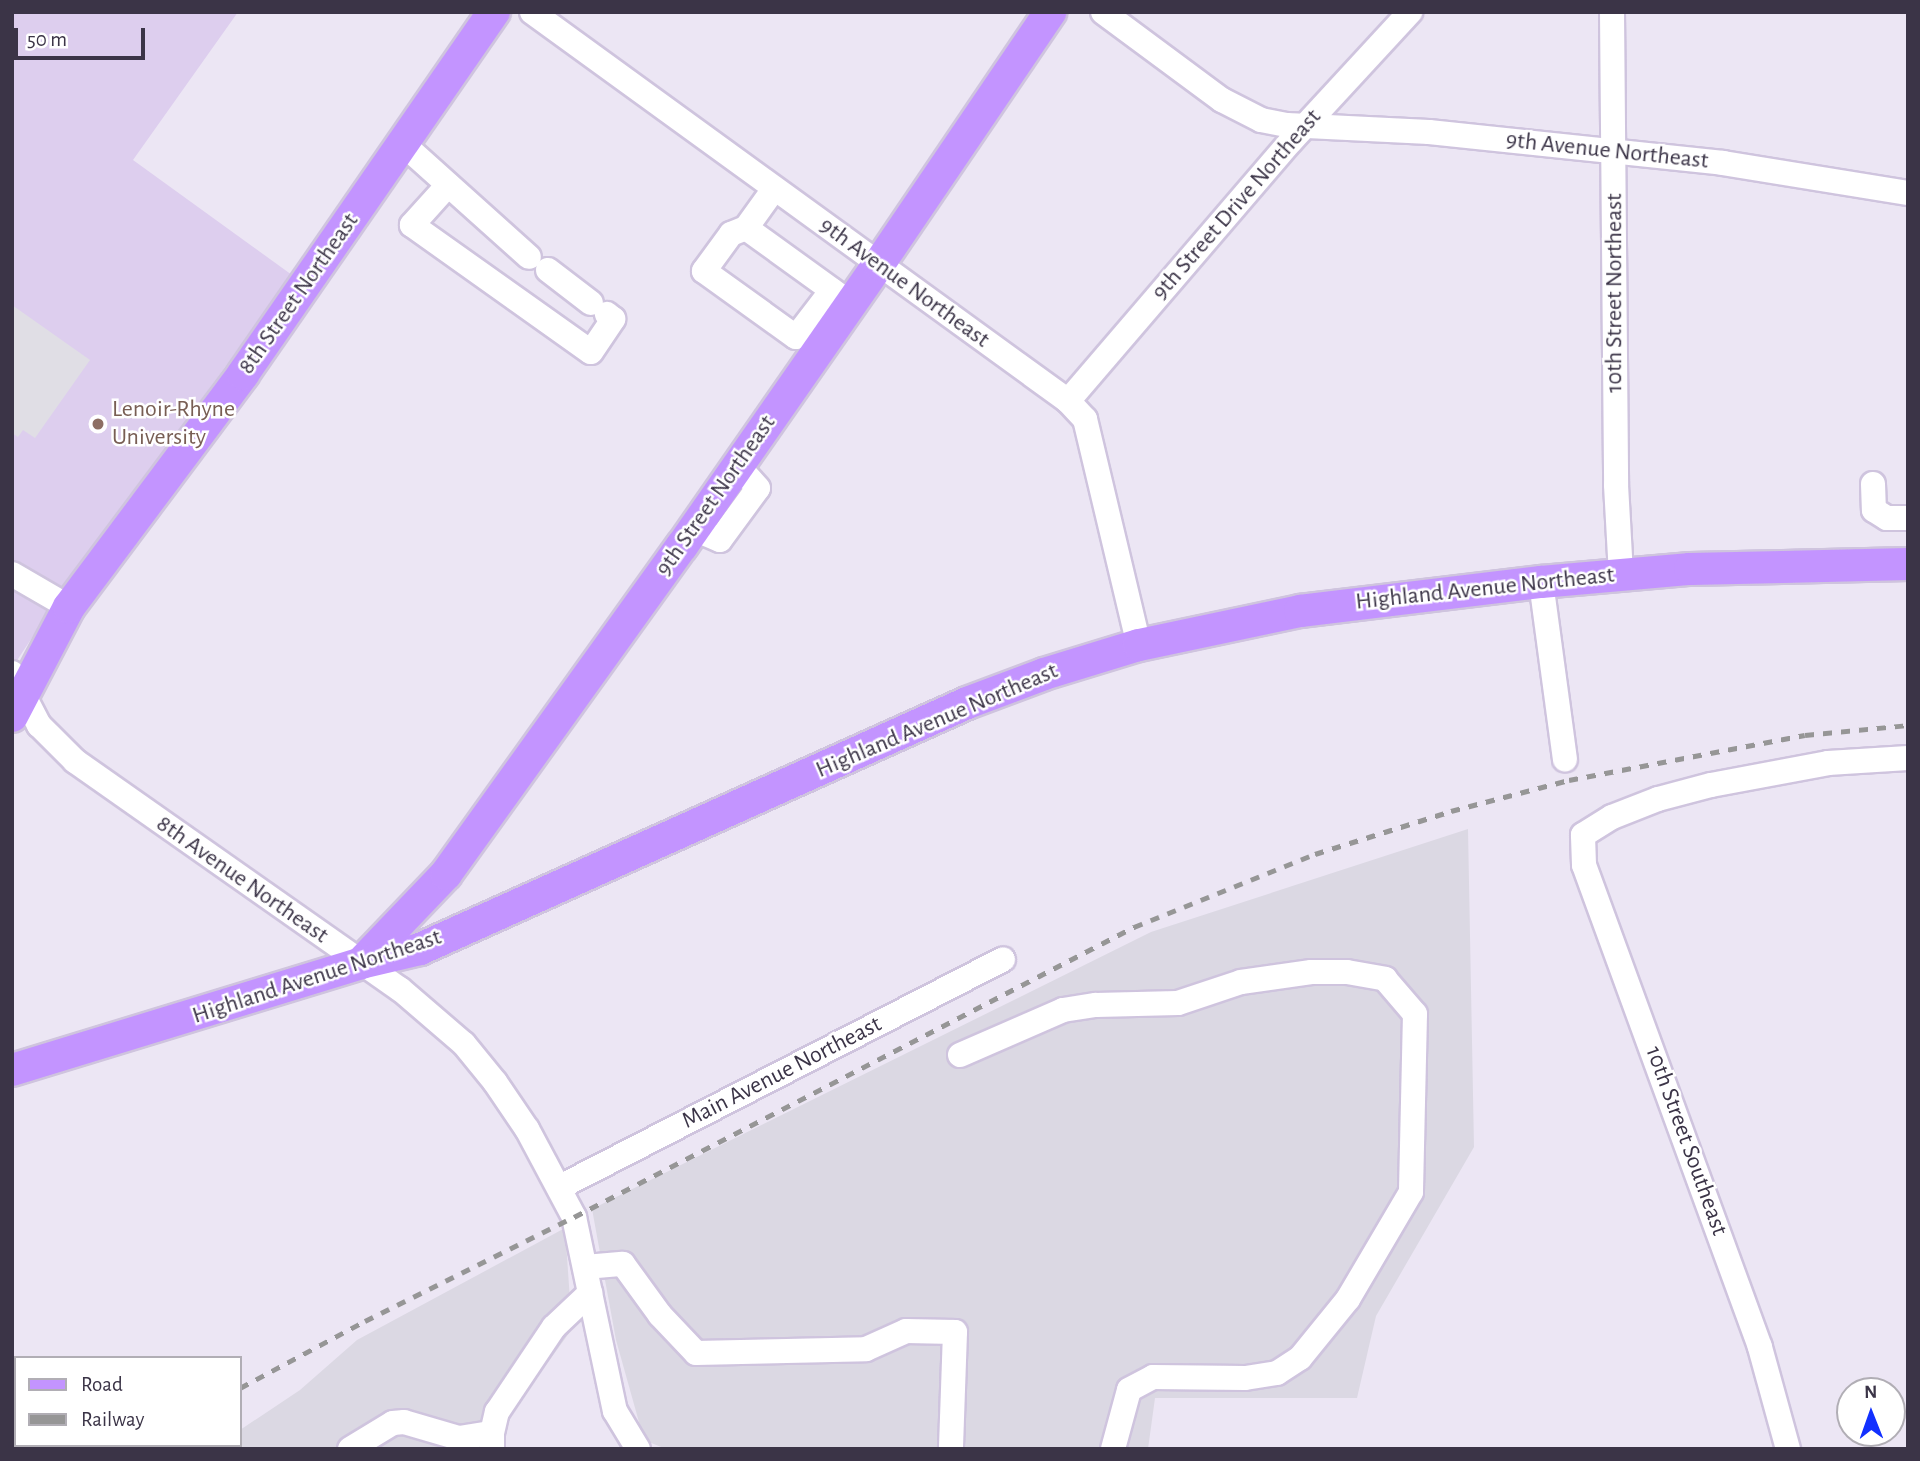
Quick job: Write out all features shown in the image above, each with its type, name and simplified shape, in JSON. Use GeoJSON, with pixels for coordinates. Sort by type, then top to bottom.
{"type":"FeatureCollection","features":[{"type":"Feature","properties":{"kind":"main road","name":"8th Street Northeast"},"geometry":{"type":"LineString","coordinates":[[15,694],[69,607],[243,374],[494,12]]}},
{"type":"Feature","properties":{"kind":"main road","name":"9th Street Northeast"},"geometry":{"type":"LineString","coordinates":[[361,963],[446,874],[694,529],[842,297],[879,264],[1050,12]]}},
{"type":"Feature","properties":{"kind":"main road","name":"Highland Avenue Northeast"},"geometry":{"type":"LineString","coordinates":[[12,1070],[361,963],[420,949],[967,703],[1044,674],[1139,645],[1300,611],[1541,582],[1621,574],[1780,566],[1908,564]]}},
{"type":"Feature","properties":{"kind":"street","name":"9th Avenue Northeast"},"geometry":{"type":"LineString","coordinates":[[532,12],[1068,401],[1085,419],[1139,645]]}},
{"type":"Feature","properties":{"kind":"street","name":"9th Avenue Northeast"},"geometry":{"type":"LineString","coordinates":[[1103,12],[1185,74],[1240,111],[1262,120],[1305,127],[1429,132],[1723,163],[1908,194]]}},
{"type":"Feature","properties":{"kind":"street","name":"9th Street Drive Northeast"},"geometry":{"type":"LineString","coordinates":[[1068,401],[1305,127],[1410,12]]}},
{"type":"Feature","properties":{"kind":"street","name":"10th Street Northeast"},"geometry":{"type":"LineString","coordinates":[[1612,12],[1616,485],[1621,574]]}},
{"type":"Feature","properties":{"kind":"street"},"geometry":{"type":"LineString","coordinates":[[403,144],[539,263],[613,319],[591,352],[412,225],[448,185]]}},
{"type":"Feature","properties":{"kind":"street"},"geometry":{"type":"LineString","coordinates":[[746,228],[842,297],[796,337],[704,271],[731,234],[746,228],[774,189]]}},
{"type":"Feature","properties":{"kind":"street"},"geometry":{"type":"LineString","coordinates":[[1873,484],[1874,510],[1888,518],[1908,519]]}},
{"type":"Feature","properties":{"kind":"street"},"geometry":{"type":"LineString","coordinates":[[12,574],[69,607]]}},
{"type":"Feature","properties":{"kind":"street"},"geometry":{"type":"LineString","coordinates":[[1541,582],[1565,760]]}},
{"type":"Feature","properties":{"kind":"street","name":"8th Avenue Northeast"},"geometry":{"type":"LineString","coordinates":[[15,694],[38,725],[75,761],[400,989],[464,1044],[527,1129],[574,1217],[615,1411],[638,1449]]}},
{"type":"Feature","properties":{"kind":"street","name":"10th Street Southeast"},"geometry":{"type":"LineString","coordinates":[[1788,1449],[1760,1347],[1740,1287],[1584,865],[1583,835],[1612,817],[1658,799],[1711,785],[1828,763],[1908,758]]}},
{"type":"Feature","properties":{"kind":"street","name":"Main Avenue Northeast"},"geometry":{"type":"LineString","coordinates":[[560,1187],[1003,959]]}},
{"type":"Feature","properties":{"kind":"street"},"geometry":{"type":"LineString","coordinates":[[960,1055],[1063,1010],[1096,1005],[1178,1003],[1241,982],[1311,972],[1347,972],[1385,979],[1415,1014],[1411,1192],[1348,1299],[1308,1349],[1277,1373],[1245,1378],[1153,1377],[1129,1390],[1113,1449]]}},
{"type":"Feature","properties":{"kind":"street"},"geometry":{"type":"LineString","coordinates":[[585,1267],[623,1265],[660,1315],[696,1353],[866,1349],[906,1331],[956,1332],[951,1449]]}},
{"type":"Feature","properties":{"kind":"street"},"geometry":{"type":"LineString","coordinates":[[350,1449],[393,1423],[404,1422],[436,1441],[459,1438],[492,1441],[497,1412],[554,1327],[590,1293]]}},
{"type":"Feature","properties":{"kind":"shaded area","name":"Lenoir-Rhyne University"},"geometry":{"type":"Polygon","coordinates":[[[12,12],[238,12],[133,160],[292,275],[74,574],[12,668],[12,12]]]}},
{"type":"Feature","properties":{"kind":"shaded area"},"geometry":{"type":"Polygon","coordinates":[[[12,305],[90,360],[35,438],[23,430],[18,437],[12,433],[12,305]]]}},
{"type":"Feature","properties":{"kind":"shaded area"},"geometry":{"type":"Polygon","coordinates":[[[1468,829],[1474,1147],[1376,1316],[1357,1398],[1155,1398],[1148,1449],[666,1449],[644,1440],[616,1340],[592,1209],[1151,932],[1468,829]]]}},
{"type":"Feature","properties":{"kind":"shaded area"},"geometry":{"type":"Polygon","coordinates":[[[565,1228],[572,1329],[485,1449],[212,1449],[242,1447],[242,1429],[300,1390],[357,1340],[565,1228]]]}},
{"type":"Feature","properties":{"kind":"railway"},"geometry":{"type":"LineString","coordinates":[[242,1387],[365,1321],[574,1217],[1134,927],[1315,854],[1451,811],[1569,780],[1805,735],[1908,725]]}},
{"type":"Feature","properties":{"kind":"railway"},"geometry":{"type":"LineString","coordinates":[[126,1449],[130,1447]]}},
{"type":"Feature","properties":{"kind":"place","name":"Lenoir-Rhyne University"},"geometry":{"type":"Point","coordinates":[98,424]}}]}
